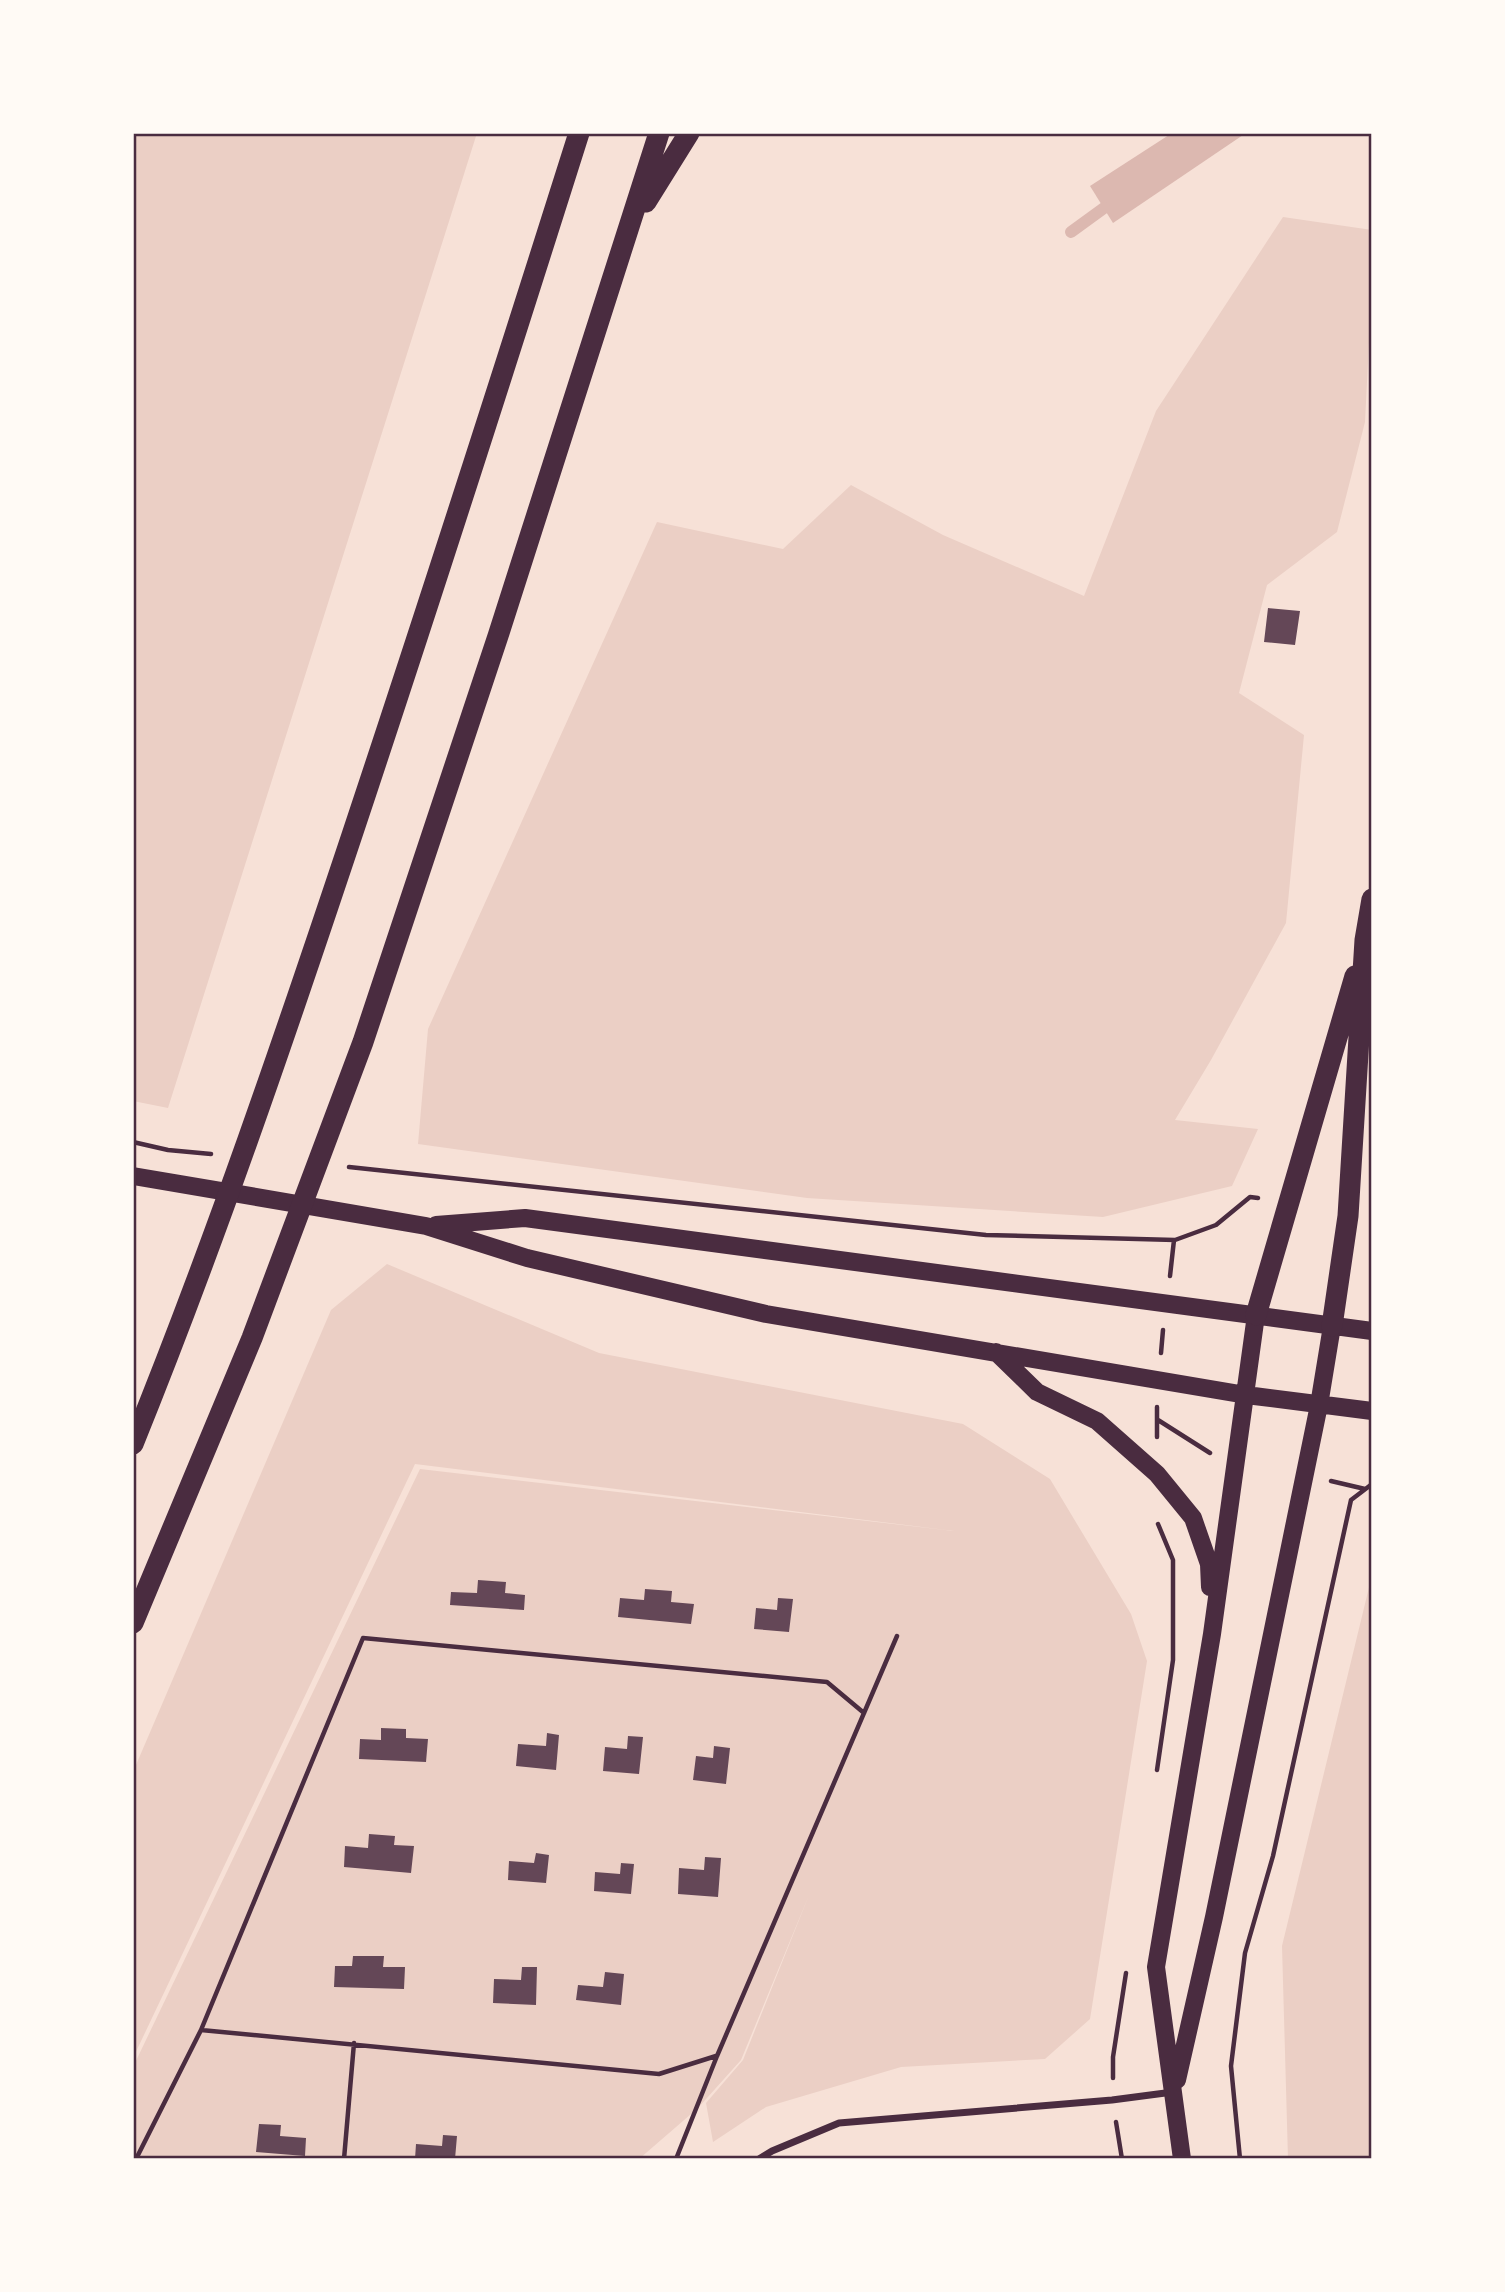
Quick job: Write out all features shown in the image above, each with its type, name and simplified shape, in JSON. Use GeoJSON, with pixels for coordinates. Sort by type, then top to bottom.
{"type":"FeatureCollection","features":[{"type":"Feature","properties":{"kind":"highway"},"geometry":{"type":"LineString","coordinates":[[133,1444],[182,1324],[288,1029],[423,621],[579,133]]}},
{"type":"Feature","properties":{"kind":"highway"},"geometry":{"type":"LineString","coordinates":[[133,1623],[252,1338],[363,1042],[502,623],[659,133]]}},
{"type":"Feature","properties":{"kind":"highway"},"geometry":{"type":"LineString","coordinates":[[628,230],[689,133]]}},
{"type":"Feature","properties":{"kind":"highway"},"geometry":{"type":"LineString","coordinates":[[1332,1326],[1348,1216],[1365,940],[1372,899]]}},
{"type":"Feature","properties":{"kind":"highway"},"geometry":{"type":"LineString","coordinates":[[1256,1315],[1365,940]]}},
{"type":"Feature","properties":{"kind":"main road"},"geometry":{"type":"LineString","coordinates":[[133,1176],[425,1226],[527,1258],[766,1314],[1246,1395],[1372,1411]]}},
{"type":"Feature","properties":{"kind":"main road"},"geometry":{"type":"LineString","coordinates":[[425,1226],[525,1218],[1372,1331]]}},
{"type":"Feature","properties":{"kind":"main road"},"geometry":{"type":"LineString","coordinates":[[1182,2159],[1156,1967],[1212,1634],[1256,1315]]}},
{"type":"Feature","properties":{"kind":"main road"},"geometry":{"type":"LineString","coordinates":[[1174,2092],[1214,1917],[1319,1405],[1332,1326]]}},
{"type":"Feature","properties":{"kind":"main road"},"geometry":{"type":"LineString","coordinates":[[996,1352],[1037,1392],[1097,1421],[1122,1442],[1157,1474],[1193,1518],[1209,1564],[1212,1634]]}},
{"type":"Feature","properties":{"kind":"street"},"geometry":{"type":"LineString","coordinates":[[759,2159],[839,2123],[1112,2100],[1174,2092]]}},
{"type":"Feature","properties":{"kind":"path"},"geometry":{"type":"LineString","coordinates":[[133,1142],[167,1150],[223,1155]]}},
{"type":"Feature","properties":{"kind":"path"},"geometry":{"type":"LineString","coordinates":[[347,1167],[986,1236],[1174,1240]]}},
{"type":"Feature","properties":{"kind":"path"},"geometry":{"type":"LineString","coordinates":[[1240,2159],[1231,2066],[1245,1953],[1273,1856],[1351,1500],[1372,1484]]}},
{"type":"Feature","properties":{"kind":"path"},"geometry":{"type":"LineString","coordinates":[[1155,1783],[1173,1660],[1173,1560],[1157,1522]]}},
{"type":"Feature","properties":{"kind":"path"},"geometry":{"type":"LineString","coordinates":[[676,2159],[717,2056],[897,1636]]}},
{"type":"Feature","properties":{"kind":"path"},"geometry":{"type":"LineString","coordinates":[[136,2159],[201,2030],[363,1638],[827,1682],[864,1713]]}},
{"type":"Feature","properties":{"kind":"path"},"geometry":{"type":"LineString","coordinates":[[1122,2159],[1112,2100],[1113,2057],[1128,1961]]}},
{"type":"Feature","properties":{"kind":"path"},"geometry":{"type":"LineString","coordinates":[[201,2030],[659,2074],[717,2056]]}},
{"type":"Feature","properties":{"kind":"path"},"geometry":{"type":"LineString","coordinates":[[344,2159],[354,2043]]}},
{"type":"Feature","properties":{"kind":"shaded area"},"geometry":{"type":"Polygon","coordinates":[[[133,133],[477,133],[168,1108],[133,1101],[133,133]]]}},
{"type":"Feature","properties":{"kind":"shaded area"},"geometry":{"type":"Polygon","coordinates":[[[1172,133],[1246,133],[1113,223],[1090,186],[1172,133]]]}},
{"type":"Feature","properties":{"kind":"shaded area"},"geometry":{"type":"Polygon","coordinates":[[[1283,217],[1372,230],[1365,422],[1337,532],[1267,585],[1239,693],[1304,735],[1286,923],[1175,1120],[1258,1129],[1232,1186],[1103,1217],[807,1198],[418,1144],[428,1029],[657,522],[783,549],[851,485],[943,535],[1084,596],[1156,411],[1283,217]]]}},
{"type":"Feature","properties":{"kind":"shaded area"},"geometry":{"type":"Polygon","coordinates":[[[387,1264],[599,1353],[963,1424],[1050,1479],[1131,1614],[1147,1661],[1090,2019],[1045,2059],[901,2067],[766,2107],[713,2142],[706,2103],[743,2060],[809,1895],[741,2060],[698,2108],[639,2159],[133,2159],[133,2067],[420,1469],[954,1531],[415,1464],[133,2058],[133,1772],[331,1310],[387,1264]]]}},
{"type":"Feature","properties":{"kind":"shaded area"},"geometry":{"type":"Polygon","coordinates":[[[1372,1575],[1372,2159],[1288,2159],[1282,1946],[1372,1575]]]}},
{"type":"Feature","properties":{"kind":"building"},"geometry":{"type":"Polygon","coordinates":[[[1268,608],[1300,611],[1295,645],[1264,642],[1268,608]]]}},
{"type":"Feature","properties":{"kind":"building"},"geometry":{"type":"Polygon","coordinates":[[[478,1580],[506,1582],[505,1593],[525,1595],[524,1610],[450,1605],[451,1592],[477,1593],[478,1580]]]}},
{"type":"Feature","properties":{"kind":"building"},"geometry":{"type":"Polygon","coordinates":[[[645,1589],[672,1591],[671,1602],[694,1604],[691,1624],[618,1617],[620,1598],[644,1600],[645,1589]]]}},
{"type":"Feature","properties":{"kind":"building"},"geometry":{"type":"Polygon","coordinates":[[[778,1598],[793,1599],[789,1632],[754,1629],[756,1608],[777,1610],[778,1598]]]}},
{"type":"Feature","properties":{"kind":"building"},"geometry":{"type":"Polygon","coordinates":[[[381,1728],[406,1729],[406,1738],[428,1739],[426,1762],[359,1759],[360,1739],[381,1740],[381,1728]]]}},
{"type":"Feature","properties":{"kind":"building"},"geometry":{"type":"Polygon","coordinates":[[[547,1733],[559,1735],[556,1770],[516,1766],[518,1744],[546,1746],[547,1733]]]}},
{"type":"Feature","properties":{"kind":"building"},"geometry":{"type":"Polygon","coordinates":[[[628,1736],[643,1737],[639,1774],[603,1771],[605,1747],[627,1749],[628,1736]]]}},
{"type":"Feature","properties":{"kind":"building"},"geometry":{"type":"Polygon","coordinates":[[[714,1746],[730,1748],[726,1784],[693,1780],[696,1756],[713,1758],[714,1746]]]}},
{"type":"Feature","properties":{"kind":"building"},"geometry":{"type":"Polygon","coordinates":[[[369,1834],[395,1836],[394,1845],[414,1846],[411,1873],[344,1867],[345,1846],[368,1848],[369,1834]]]}},
{"type":"Feature","properties":{"kind":"building"},"geometry":{"type":"Polygon","coordinates":[[[536,1853],[549,1855],[546,1883],[508,1880],[509,1861],[534,1863],[536,1853]]]}},
{"type":"Feature","properties":{"kind":"building"},"geometry":{"type":"Polygon","coordinates":[[[705,1857],[721,1858],[718,1897],[678,1894],[679,1868],[704,1870],[705,1857]]]}},
{"type":"Feature","properties":{"kind":"building"},"geometry":{"type":"Polygon","coordinates":[[[621,1863],[634,1864],[631,1894],[594,1891],[595,1872],[620,1874],[621,1863]]]}},
{"type":"Feature","properties":{"kind":"building"},"geometry":{"type":"Polygon","coordinates":[[[353,1956],[384,1956],[383,1967],[405,1967],[404,1989],[334,1987],[335,1966],[352,1966],[353,1956]]]}},
{"type":"Feature","properties":{"kind":"building"},"geometry":{"type":"Polygon","coordinates":[[[522,1967],[537,1967],[536,2005],[493,2003],[494,1979],[521,1980],[522,1967]]]}},
{"type":"Feature","properties":{"kind":"building"},"geometry":{"type":"Polygon","coordinates":[[[605,1972],[624,1974],[621,2005],[576,2000],[578,1985],[603,1987],[605,1972]]]}},
{"type":"Feature","properties":{"kind":"building"},"geometry":{"type":"Polygon","coordinates":[[[259,2124],[281,2125],[280,2136],[306,2138],[305,2156],[256,2152],[259,2124]]]}},
{"type":"Feature","properties":{"kind":"building"},"geometry":{"type":"Polygon","coordinates":[[[443,2135],[457,2136],[455,2159],[415,2159],[416,2144],[442,2146],[443,2135]]]}},
{"type":"Feature","properties":{"kind":"waterway"},"geometry":{"type":"LineString","coordinates":[[1071,232],[1104,208]]}}]}
